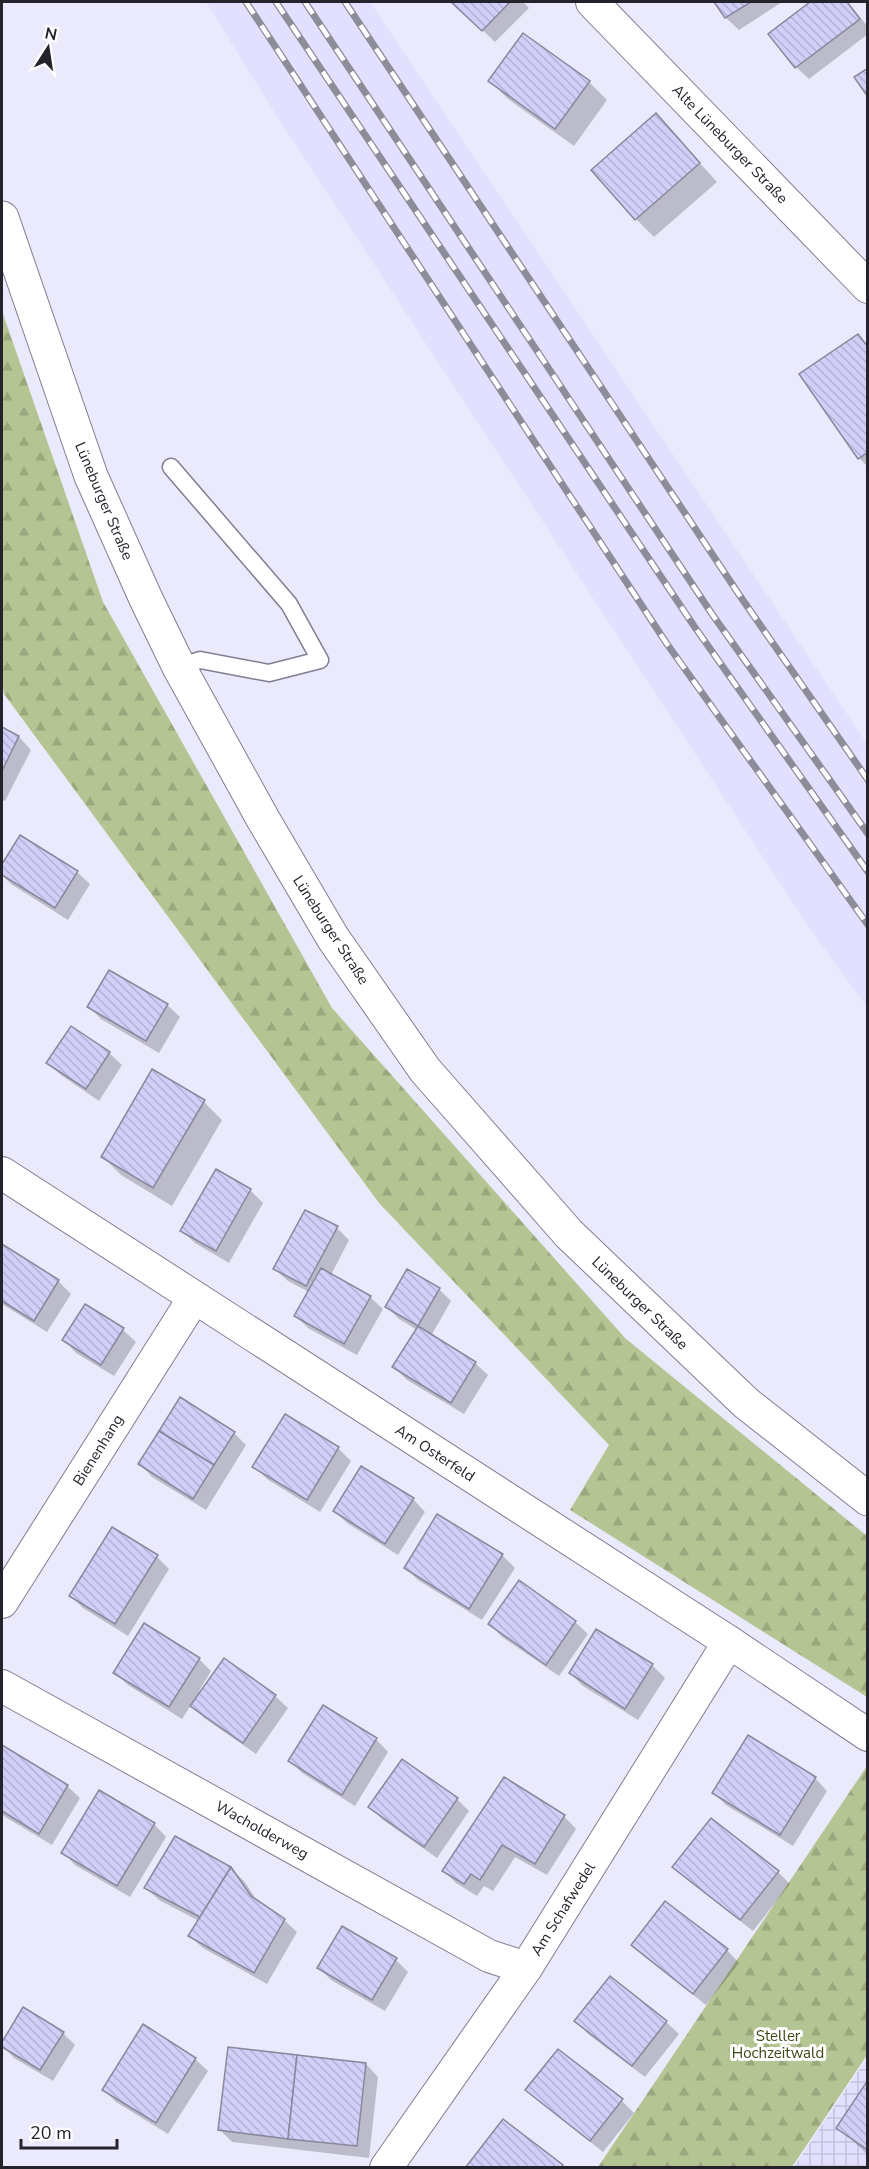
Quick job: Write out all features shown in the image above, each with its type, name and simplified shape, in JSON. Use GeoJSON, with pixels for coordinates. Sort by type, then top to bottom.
{"type":"FeatureCollection","features":[{"type":"Feature","properties":{"kind":"main road","name":"Lüneburger Straße"},"geometry":{"type":"LineString","coordinates":[[2,218],[91,476],[146,600],[179,667],[263,819],[333,938],[425,1070],[568,1234],[746,1403],[867,1499]]}},
{"type":"Feature","properties":{"kind":"street","name":"Alte Lüneburger Straße"},"geometry":{"type":"LineString","coordinates":[[592,2],[867,287]]}},
{"type":"Feature","properties":{"kind":"street","name":"Am Osterfeld"},"geometry":{"type":"LineString","coordinates":[[2,1173],[729,1642],[867,1735]]}},
{"type":"Feature","properties":{"kind":"street","name":"Bienenhang"},"geometry":{"type":"LineString","coordinates":[[2,1602],[194,1298]]}},
{"type":"Feature","properties":{"kind":"street","name":"Am Schafwedel"},"geometry":{"type":"LineString","coordinates":[[386,2168],[526,1968],[729,1642]]}},
{"type":"Feature","properties":{"kind":"street","name":"Wacholderweg"},"geometry":{"type":"LineString","coordinates":[[2,1686],[489,1956],[526,1968]]}},
{"type":"Feature","properties":{"kind":"lane"},"geometry":{"type":"LineString","coordinates":[[171,467],[290,603],[320,660],[269,673],[200,660],[179,667]]}},
{"type":"Feature","properties":{"kind":"shaded area"},"geometry":{"type":"Polygon","coordinates":[[[206,2],[370,2],[867,744],[867,1007],[810,929],[280,121],[206,2]]]}},
{"type":"Feature","properties":{"kind":"shaded area"},"geometry":{"type":"Polygon","coordinates":[[[867,2058],[867,2167],[794,2167],[867,2058]]]}},
{"type":"Feature","properties":{"kind":"green space"},"geometry":{"type":"Polygon","coordinates":[[[2,311],[103,602],[332,1008],[625,1338],[867,1536],[867,1697],[570,1510],[609,1445],[379,1203],[4,694],[2,683],[2,311]]]}},
{"type":"Feature","properties":{"kind":"green space","name":"Steller Hochzeitwald"},"geometry":{"type":"Polygon","coordinates":[[[867,1766],[867,2055],[792,2167],[598,2167],[867,1766]]]}},
{"type":"Feature","properties":{"kind":"building"},"geometry":{"type":"Polygon","coordinates":[[[451,2],[510,2],[482,31],[451,2]]]}},
{"type":"Feature","properties":{"kind":"building"},"geometry":{"type":"Polygon","coordinates":[[[714,2],[751,2],[725,18],[714,2]]]}},
{"type":"Feature","properties":{"kind":"building"},"geometry":{"type":"Polygon","coordinates":[[[810,2],[847,2],[860,19],[795,68],[768,34],[810,2]]]}},
{"type":"Feature","properties":{"kind":"building"},"geometry":{"type":"Polygon","coordinates":[[[523,33],[590,81],[555,129],[488,81],[523,33]]]}},
{"type":"Feature","properties":{"kind":"building"},"geometry":{"type":"Polygon","coordinates":[[[868,68],[868,97],[854,77],[868,68]]]}},
{"type":"Feature","properties":{"kind":"building"},"geometry":{"type":"Polygon","coordinates":[[[656,113],[700,163],[635,220],[591,170],[656,113]]]}},
{"type":"Feature","properties":{"kind":"building"},"geometry":{"type":"Polygon","coordinates":[[[858,334],[868,347],[868,452],[858,459],[799,374],[858,334]]]}},
{"type":"Feature","properties":{"kind":"building"},"geometry":{"type":"Polygon","coordinates":[[[2,727],[19,736],[2,771],[2,727]]]}},
{"type":"Feature","properties":{"kind":"building"},"geometry":{"type":"Polygon","coordinates":[[[20,835],[78,871],[55,908],[2,875],[2,864],[20,835]]]}},
{"type":"Feature","properties":{"kind":"building"},"geometry":{"type":"Polygon","coordinates":[[[109,970],[168,1004],[146,1041],[87,1007],[109,970]]]}},
{"type":"Feature","properties":{"kind":"building"},"geometry":{"type":"Polygon","coordinates":[[[71,1026],[110,1052],[86,1089],[46,1063],[71,1026]]]}},
{"type":"Feature","properties":{"kind":"building"},"geometry":{"type":"Polygon","coordinates":[[[152,1069],[205,1100],[153,1188],[101,1157],[152,1069]]]}},
{"type":"Feature","properties":{"kind":"building"},"geometry":{"type":"Polygon","coordinates":[[[216,1169],[251,1189],[216,1251],[180,1231],[216,1169]]]}},
{"type":"Feature","properties":{"kind":"building"},"geometry":{"type":"Polygon","coordinates":[[[305,1210],[338,1226],[306,1286],[273,1269],[305,1210]]]}},
{"type":"Feature","properties":{"kind":"building"},"geometry":{"type":"Polygon","coordinates":[[[2,1244],[59,1280],[34,1321],[2,1301],[2,1244]]]}},
{"type":"Feature","properties":{"kind":"building"},"geometry":{"type":"Polygon","coordinates":[[[321,1268],[371,1296],[344,1344],[294,1316],[321,1268]]]}},
{"type":"Feature","properties":{"kind":"building"},"geometry":{"type":"Polygon","coordinates":[[[407,1269],[440,1288],[418,1326],[385,1307],[407,1269]]]}},
{"type":"Feature","properties":{"kind":"building"},"geometry":{"type":"Polygon","coordinates":[[[85,1304],[124,1328],[101,1365],[62,1340],[85,1304]]]}},
{"type":"Feature","properties":{"kind":"building"},"geometry":{"type":"Polygon","coordinates":[[[418,1326],[476,1362],[451,1403],[392,1367],[418,1326]]]}},
{"type":"Feature","properties":{"kind":"building"},"geometry":{"type":"Polygon","coordinates":[[[180,1397],[235,1432],[214,1465],[159,1431],[180,1397]]]}},
{"type":"Feature","properties":{"kind":"building"},"geometry":{"type":"Polygon","coordinates":[[[285,1414],[339,1447],[307,1500],[252,1467],[285,1414]]]}},
{"type":"Feature","properties":{"kind":"building"},"geometry":{"type":"Polygon","coordinates":[[[159,1431],[214,1465],[193,1499],[138,1464],[159,1431]]]}},
{"type":"Feature","properties":{"kind":"building"},"geometry":{"type":"Polygon","coordinates":[[[361,1466],[414,1498],[385,1544],[333,1511],[361,1466]]]}},
{"type":"Feature","properties":{"kind":"building"},"geometry":{"type":"Polygon","coordinates":[[[437,1514],[503,1554],[469,1609],[404,1568],[437,1514]]]}},
{"type":"Feature","properties":{"kind":"building"},"geometry":{"type":"Polygon","coordinates":[[[112,1527],[158,1555],[115,1624],[69,1596],[112,1527]]]}},
{"type":"Feature","properties":{"kind":"building"},"geometry":{"type":"Polygon","coordinates":[[[519,1580],[576,1621],[546,1665],[488,1624],[519,1580]]]}},
{"type":"Feature","properties":{"kind":"building"},"geometry":{"type":"Polygon","coordinates":[[[144,1623],[200,1658],[169,1707],[113,1673],[144,1623]]]}},
{"type":"Feature","properties":{"kind":"building"},"geometry":{"type":"Polygon","coordinates":[[[596,1629],[653,1664],[625,1709],[569,1673],[596,1629]]]}},
{"type":"Feature","properties":{"kind":"building"},"geometry":{"type":"Polygon","coordinates":[[[224,1658],[276,1695],[243,1743],[190,1706],[224,1658]]]}},
{"type":"Feature","properties":{"kind":"building"},"geometry":{"type":"Polygon","coordinates":[[[323,1705],[377,1738],[342,1795],[288,1761],[323,1705]]]}},
{"type":"Feature","properties":{"kind":"building"},"geometry":{"type":"Polygon","coordinates":[[[748,1735],[816,1777],[780,1835],[712,1793],[748,1735]]]}},
{"type":"Feature","properties":{"kind":"building"},"geometry":{"type":"Polygon","coordinates":[[[2,1745],[68,1785],[39,1834],[2,1811],[2,1745]]]}},
{"type":"Feature","properties":{"kind":"building"},"geometry":{"type":"Polygon","coordinates":[[[402,1759],[458,1798],[424,1847],[368,1807],[402,1759]]]}},
{"type":"Feature","properties":{"kind":"building"},"geometry":{"type":"Polygon","coordinates":[[[504,1777],[565,1815],[535,1864],[502,1845],[480,1880],[471,1874],[464,1884],[442,1871],[504,1777]]]}},
{"type":"Feature","properties":{"kind":"building"},"geometry":{"type":"Polygon","coordinates":[[[99,1790],[155,1823],[117,1886],[61,1853],[99,1790]]]}},
{"type":"Feature","properties":{"kind":"building"},"geometry":{"type":"Polygon","coordinates":[[[711,1818],[779,1871],[740,1920],[672,1867],[711,1818]]]}},
{"type":"Feature","properties":{"kind":"building"},"geometry":{"type":"Polygon","coordinates":[[[175,1836],[231,1867],[200,1917],[144,1888],[175,1836]]]}},
{"type":"Feature","properties":{"kind":"building"},"geometry":{"type":"Polygon","coordinates":[[[231,1867],[251,1896],[285,1919],[254,1973],[188,1936],[231,1867]]]}},
{"type":"Feature","properties":{"kind":"building"},"geometry":{"type":"Polygon","coordinates":[[[665,1901],[728,1949],[693,1994],[631,1945],[665,1901]]]}},
{"type":"Feature","properties":{"kind":"building"},"geometry":{"type":"Polygon","coordinates":[[[342,1926],[397,1958],[372,2000],[317,1968],[342,1926]]]}},
{"type":"Feature","properties":{"kind":"building"},"geometry":{"type":"Polygon","coordinates":[[[610,1976],[667,2021],[632,2066],[574,2021],[610,1976]]]}},
{"type":"Feature","properties":{"kind":"building"},"geometry":{"type":"Polygon","coordinates":[[[23,2007],[64,2032],[40,2070],[2,2047],[2,2042],[23,2007]]]}},
{"type":"Feature","properties":{"kind":"building"},"geometry":{"type":"Polygon","coordinates":[[[143,2024],[196,2058],[156,2123],[102,2090],[143,2024]]]}},
{"type":"Feature","properties":{"kind":"building"},"geometry":{"type":"Polygon","coordinates":[[[228,2047],[297,2055],[288,2139],[218,2130],[228,2047]]]}},
{"type":"Feature","properties":{"kind":"building"},"geometry":{"type":"Polygon","coordinates":[[[558,2049],[623,2099],[590,2141],[525,2090],[558,2049]]]}},
{"type":"Feature","properties":{"kind":"building"},"geometry":{"type":"Polygon","coordinates":[[[297,2055],[366,2063],[357,2146],[288,2139],[297,2055]]]}},
{"type":"Feature","properties":{"kind":"building"},"geometry":{"type":"Polygon","coordinates":[[[868,2080],[868,2150],[836,2128],[868,2080]]]}},
{"type":"Feature","properties":{"kind":"building"},"geometry":{"type":"Polygon","coordinates":[[[503,2119],[563,2165],[561,2168],[465,2168],[503,2119]]]}},
{"type":"Feature","properties":{"kind":"railway"},"geometry":{"type":"LineString","coordinates":[[246,2],[667,644],[868,925]]}},
{"type":"Feature","properties":{"kind":"railway"},"geometry":{"type":"LineString","coordinates":[[276,2],[694,626],[868,872]]}},
{"type":"Feature","properties":{"kind":"railway"},"geometry":{"type":"LineString","coordinates":[[305,2],[712,614],[868,834]]}},
{"type":"Feature","properties":{"kind":"railway"},"geometry":{"type":"LineString","coordinates":[[345,2],[740,596],[868,780]]}}]}
